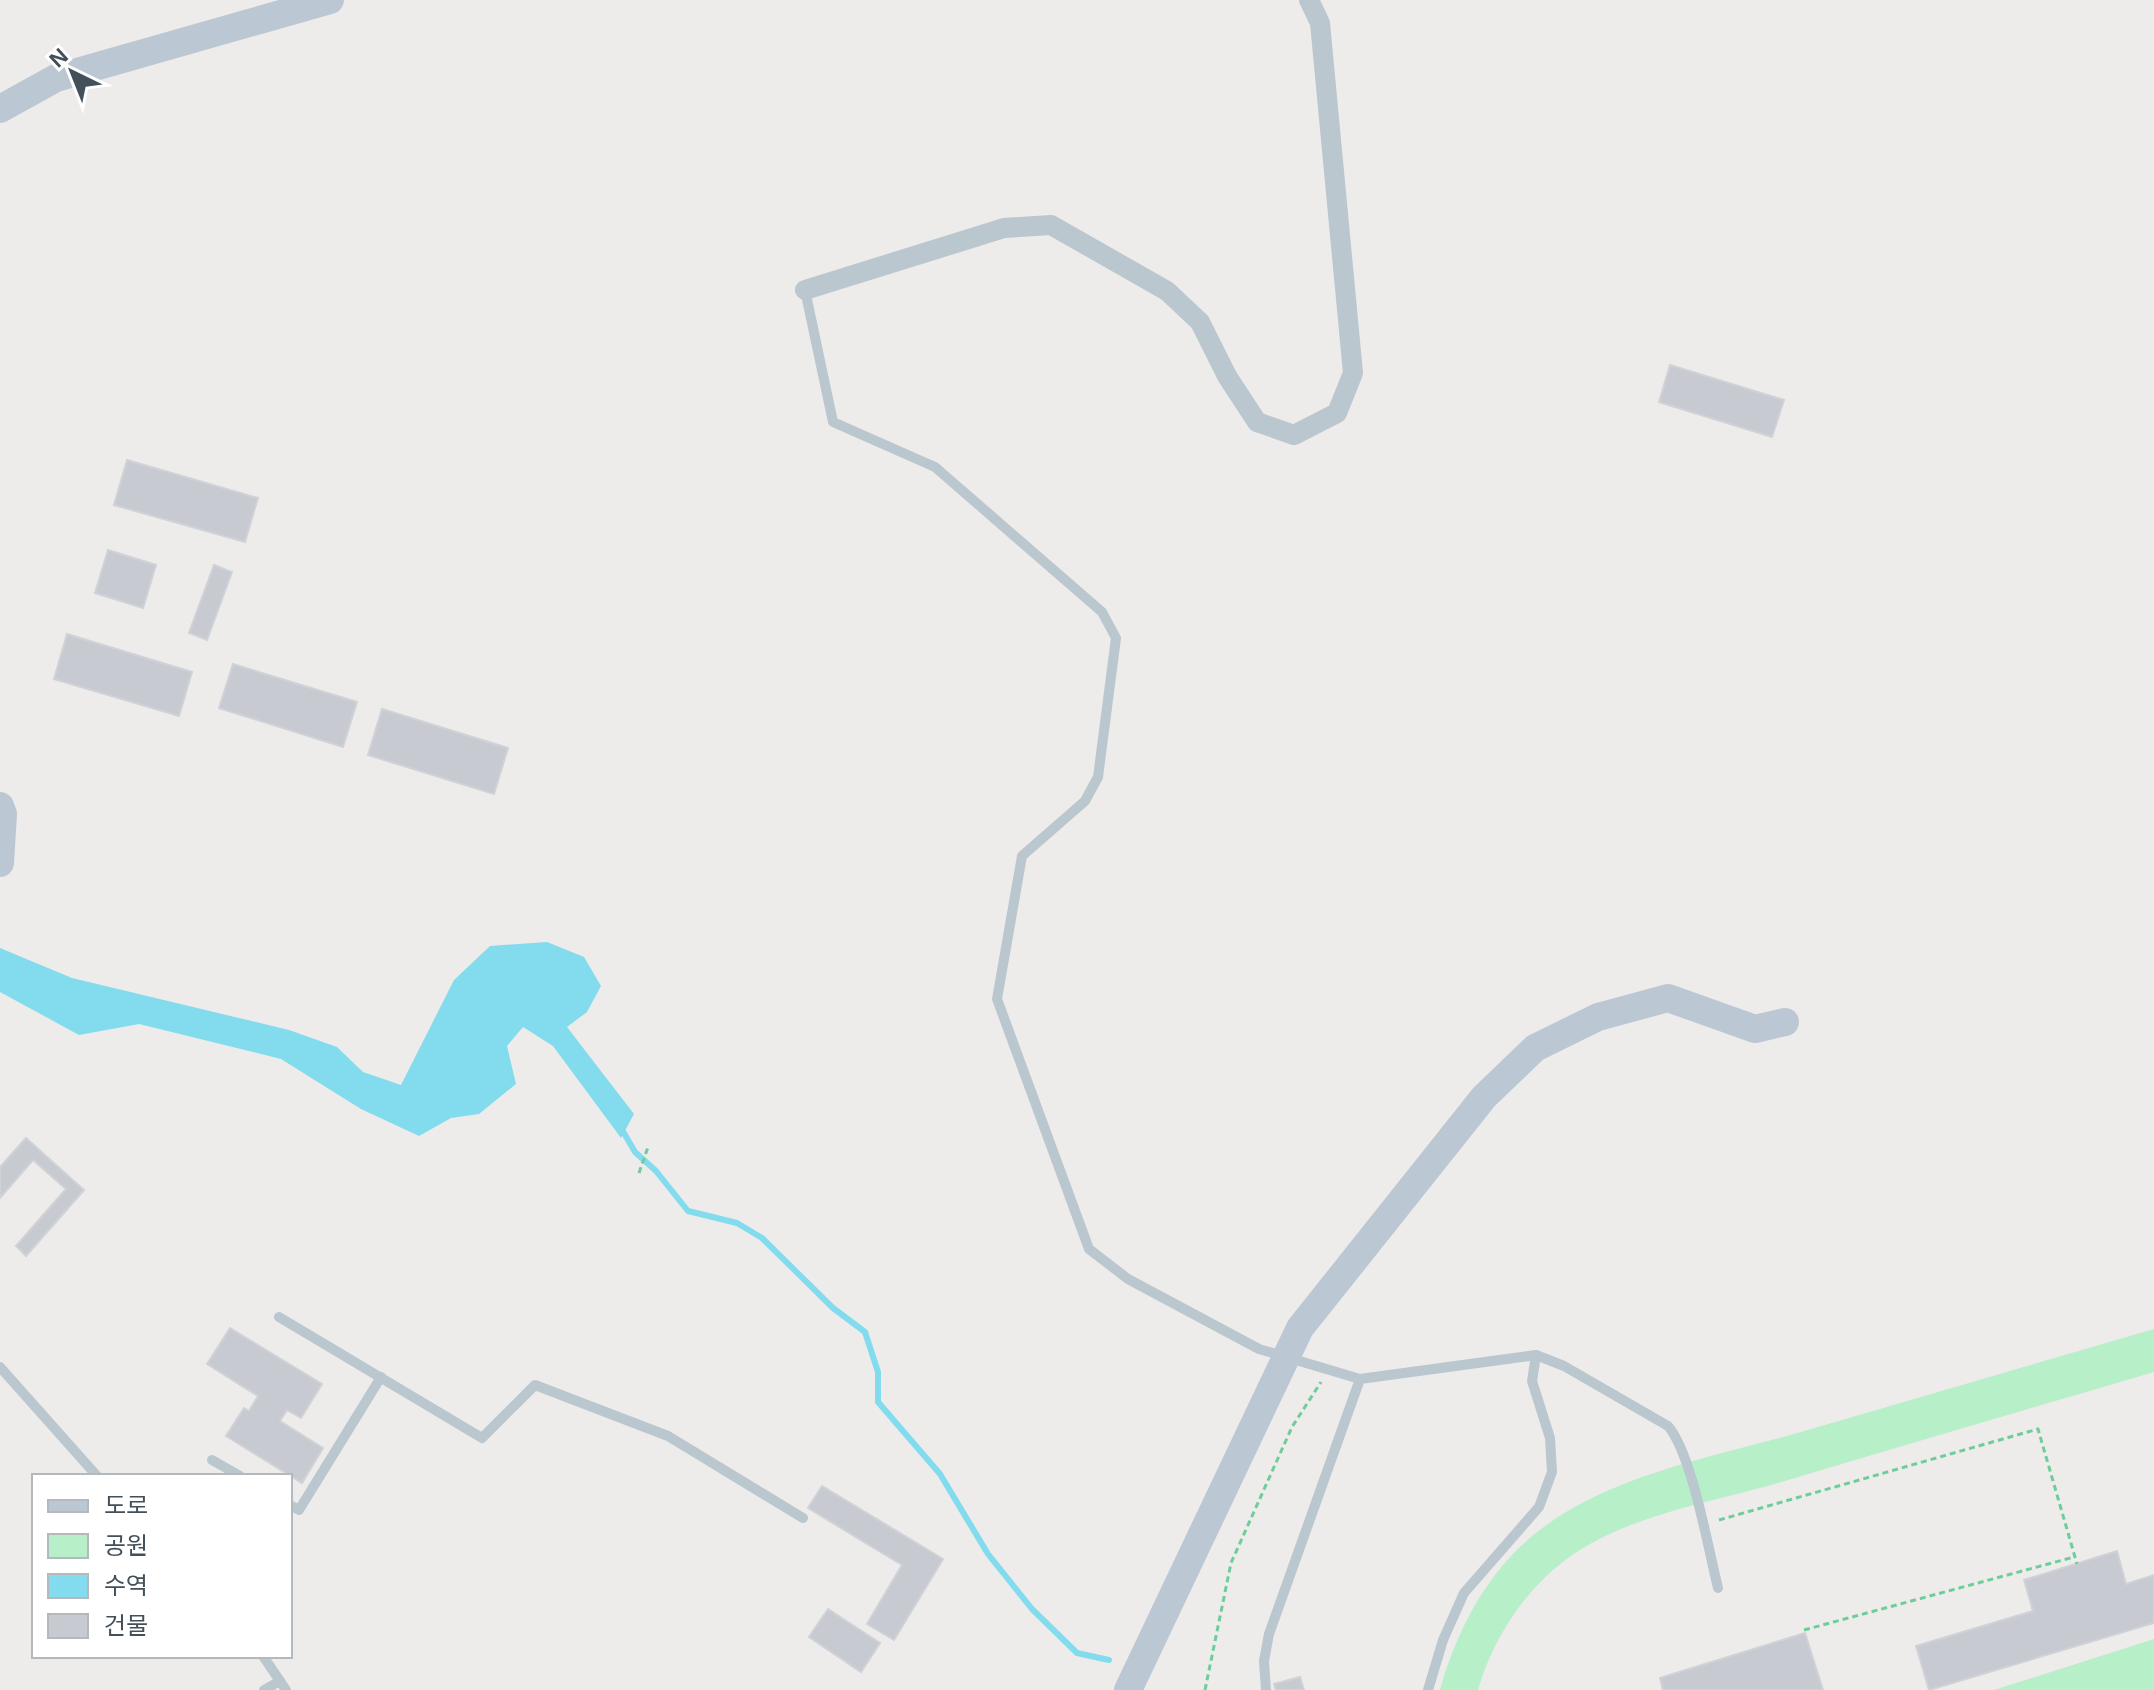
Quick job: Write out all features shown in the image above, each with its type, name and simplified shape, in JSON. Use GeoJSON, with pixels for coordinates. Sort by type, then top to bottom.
{"type":"FeatureCollection","features":[{"type":"Feature","properties":{"kind":"main road"},"geometry":{"type":"LineString","coordinates":[[0,109],[56,78],[330,0]]}},
{"type":"Feature","properties":{"kind":"main road"},"geometry":{"type":"LineString","coordinates":[[0,806],[0,863]]}},
{"type":"Feature","properties":{"kind":"main road"},"geometry":{"type":"LineString","coordinates":[[1128,1690],[1300,1328],[1484,1097],[1535,1048],[1598,1017],[1668,998],[1755,1029],[1785,1022]]}},
{"type":"Feature","properties":{"kind":"street"},"geometry":{"type":"LineString","coordinates":[[805,290],[1004,228],[1051,225],[1167,291],[1200,322],[1227,376],[1257,422],[1294,435],[1337,413],[1353,373],[1320,23],[1309,0]]}},
{"type":"Feature","properties":{"kind":"lane"},"geometry":{"type":"LineString","coordinates":[[805,290],[833,422],[935,467],[1102,612],[1116,638],[1098,777],[1085,801],[1022,856],[997,999],[1089,1249],[1128,1279],[1259,1349],[1360,1379],[1536,1355],[1564,1366],[1668,1426],[1687,1464],[1718,1588]]}},
{"type":"Feature","properties":{"kind":"lane"},"geometry":{"type":"LineString","coordinates":[[279,1317],[482,1438],[535,1385],[668,1436],[803,1518]]}},
{"type":"Feature","properties":{"kind":"lane"},"geometry":{"type":"LineString","coordinates":[[1428,1690],[1443,1640],[1464,1593],[1539,1507],[1552,1472],[1550,1438],[1532,1381],[1536,1355]]}},
{"type":"Feature","properties":{"kind":"lane"},"geometry":{"type":"LineString","coordinates":[[0,1367],[95,1474]]}},
{"type":"Feature","properties":{"kind":"lane"},"geometry":{"type":"LineString","coordinates":[[292,1506],[299,1510],[381,1377]]}},
{"type":"Feature","properties":{"kind":"lane"},"geometry":{"type":"LineString","coordinates":[[1266,1690],[1264,1661],[1269,1634],[1360,1379]]}},
{"type":"Feature","properties":{"kind":"lane"},"geometry":{"type":"LineString","coordinates":[[212,1460],[236,1474]]}},
{"type":"Feature","properties":{"kind":"lane"},"geometry":{"type":"LineString","coordinates":[[264,1658],[283,1686],[264,1690]]}},
{"type":"Feature","properties":{"kind":"path"},"geometry":{"type":"LineString","coordinates":[[639,1173],[648,1147]]}},
{"type":"Feature","properties":{"kind":"path"},"geometry":{"type":"LineString","coordinates":[[1205,1690],[1231,1563],[1292,1427],[1329,1369]]}},
{"type":"Feature","properties":{"kind":"path"},"geometry":{"type":"LineString","coordinates":[[1702,1525],[2038,1429],[2077,1564]]}},
{"type":"Feature","properties":{"kind":"path"},"geometry":{"type":"LineString","coordinates":[[1804,1630],[2075,1557]]}},
{"type":"Feature","properties":{"kind":"green space"},"geometry":{"type":"Polygon","coordinates":[[[2154,1329],[2154,1372],[1680,1509],[1611,1533],[1570,1556],[1535,1588],[1506,1626],[1485,1668],[1478,1690],[1440,1690],[1466,1623],[1491,1581],[1522,1545],[1569,1510],[1663,1470],[2154,1329]]]}},
{"type":"Feature","properties":{"kind":"green space"},"geometry":{"type":"Polygon","coordinates":[[[2154,1639],[2154,1690],[1994,1690],[2154,1639]]]}},
{"type":"Feature","properties":{"kind":"water"},"geometry":{"type":"Polygon","coordinates":[[[547,942],[584,957],[601,986],[587,1012],[567,1027],[634,1114],[621,1138],[553,1046],[523,1027],[507,1046],[516,1084],[479,1114],[451,1118],[419,1136],[361,1109],[281,1059],[139,1024],[79,1035],[0,992],[0,948],[72,978],[289,1030],[337,1047],[363,1072],[401,1085],[454,980],[490,946],[547,942]]]}},
{"type":"Feature","properties":{"kind":"building"},"geometry":{"type":"Polygon","coordinates":[[[1670,365],[1784,400],[1772,437],[1659,402],[1670,365]]]}},
{"type":"Feature","properties":{"kind":"building"},"geometry":{"type":"Polygon","coordinates":[[[127,460],[258,498],[245,542],[114,505],[127,460]]]}},
{"type":"Feature","properties":{"kind":"building"},"geometry":{"type":"Polygon","coordinates":[[[108,550],[156,565],[143,608],[95,593],[108,550]]]}},
{"type":"Feature","properties":{"kind":"building"},"geometry":{"type":"Polygon","coordinates":[[[214,565],[232,572],[207,640],[189,633],[214,565]]]}},
{"type":"Feature","properties":{"kind":"building"},"geometry":{"type":"Polygon","coordinates":[[[67,634],[192,672],[179,716],[54,679],[67,634]]]}},
{"type":"Feature","properties":{"kind":"building"},"geometry":{"type":"Polygon","coordinates":[[[233,664],[357,702],[343,747],[219,708],[233,664]]]}},
{"type":"Feature","properties":{"kind":"building"},"geometry":{"type":"Polygon","coordinates":[[[382,709],[508,748],[494,794],[368,755],[382,709]]]}},
{"type":"Feature","properties":{"kind":"building"},"geometry":{"type":"Polygon","coordinates":[[[26,1138],[84,1190],[26,1256],[16,1246],[66,1189],[33,1160],[0,1198],[0,1167],[26,1138]]]}},
{"type":"Feature","properties":{"kind":"building"},"geometry":{"type":"Polygon","coordinates":[[[230,1328],[322,1384],[301,1418],[287,1410],[280,1421],[323,1448],[302,1483],[226,1436],[244,1408],[249,1411],[258,1396],[207,1364],[230,1328]]]}},
{"type":"Feature","properties":{"kind":"building"},"geometry":{"type":"Polygon","coordinates":[[[822,1486],[943,1559],[894,1640],[867,1624],[902,1565],[808,1508],[822,1486]]]}},
{"type":"Feature","properties":{"kind":"building"},"geometry":{"type":"Polygon","coordinates":[[[2117,1551],[2126,1584],[2154,1575],[2154,1623],[1929,1690],[1916,1646],[2033,1611],[2024,1580],[2117,1551]]]}},
{"type":"Feature","properties":{"kind":"building"},"geometry":{"type":"Polygon","coordinates":[[[828,1609],[880,1643],[861,1672],[809,1637],[828,1609]]]}},
{"type":"Feature","properties":{"kind":"building"},"geometry":{"type":"Polygon","coordinates":[[[1805,1633],[1823,1690],[1663,1690],[1660,1678],[1805,1633]]]}},
{"type":"Feature","properties":{"kind":"building"},"geometry":{"type":"Polygon","coordinates":[[[1300,1677],[1304,1690],[1276,1690],[1274,1684],[1300,1677]]]}},
{"type":"Feature","properties":{"kind":"waterway"},"geometry":{"type":"LineString","coordinates":[[621,1128],[635,1152],[656,1171],[688,1211],[737,1223],[762,1238],[833,1308],[865,1332],[878,1372],[878,1402],[940,1474],[988,1554],[1032,1609],[1077,1653],[1109,1660]]}}]}
